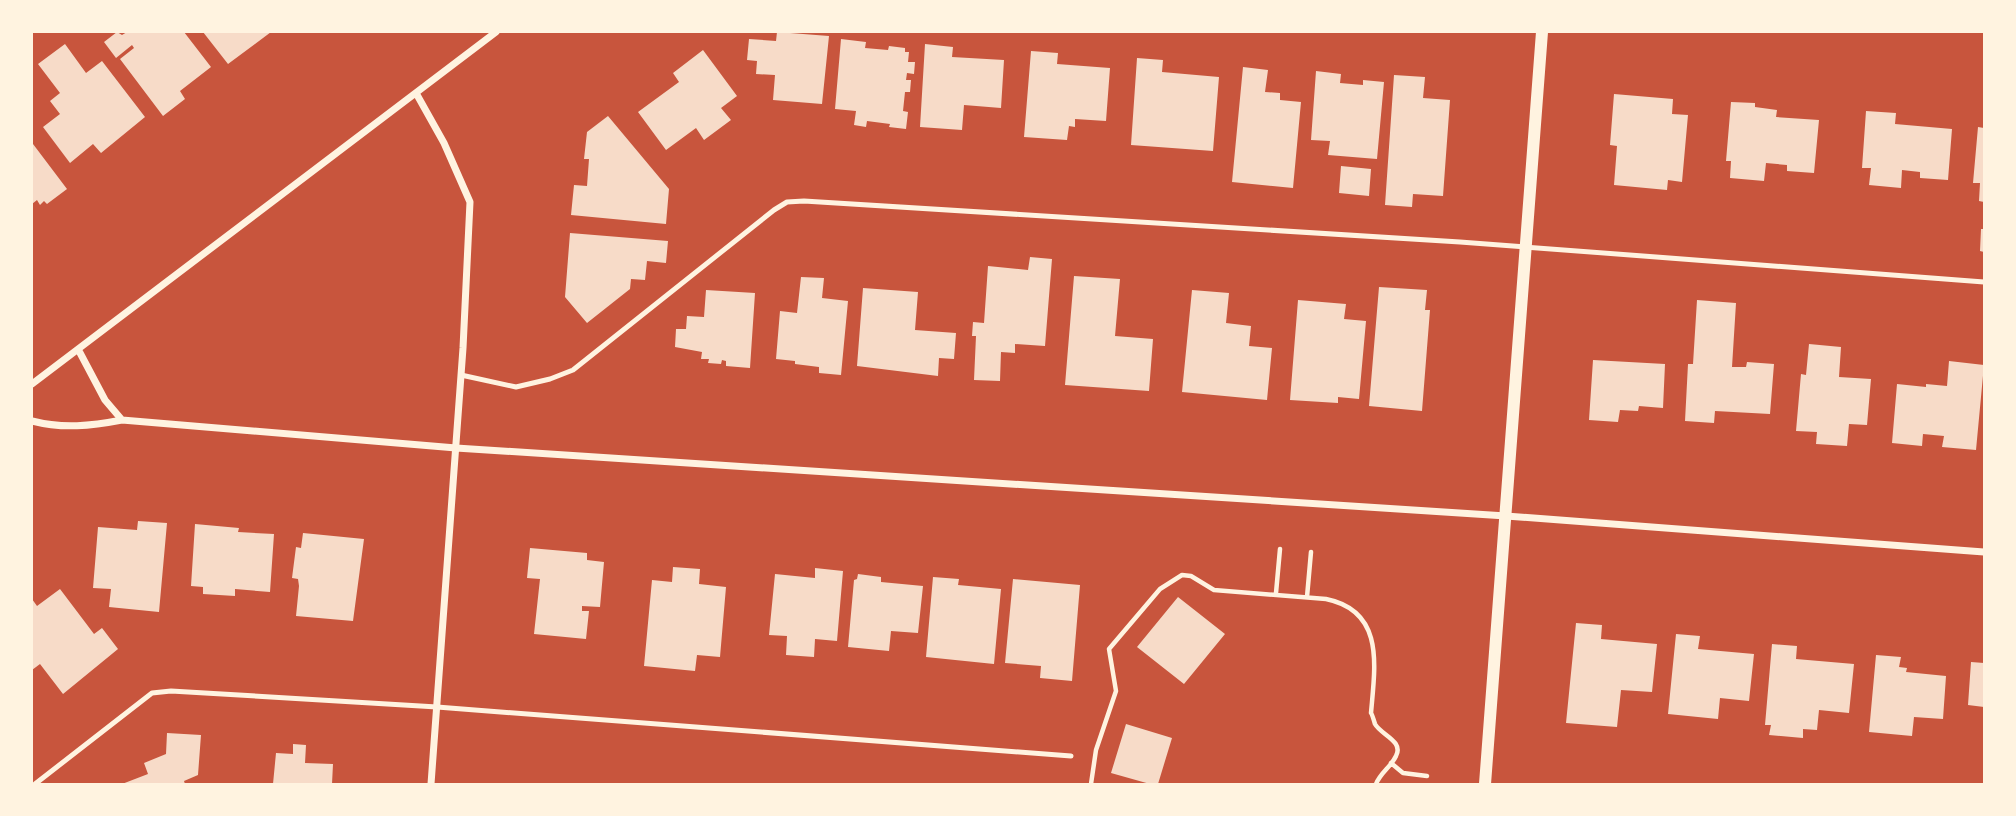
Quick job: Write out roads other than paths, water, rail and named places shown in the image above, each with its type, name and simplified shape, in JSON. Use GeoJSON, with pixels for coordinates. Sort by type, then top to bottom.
{"type":"FeatureCollection","features":[{"type":"Feature","properties":{"kind":"street"},"geometry":{"type":"LineString","coordinates":[[32,384],[496,32]]}},
{"type":"Feature","properties":{"kind":"street"},"geometry":{"type":"LineString","coordinates":[[1485,785],[1542,32]]}},
{"type":"Feature","properties":{"kind":"street"},"geometry":{"type":"LineString","coordinates":[[416,93],[444,143],[470,202],[461,375],[431,785]]}},
{"type":"Feature","properties":{"kind":"street"},"geometry":{"type":"LineString","coordinates":[[78,349],[106,400],[122,420]]}},
{"type":"Feature","properties":{"kind":"street"},"geometry":{"type":"LineString","coordinates":[[32,421],[55,427],[93,426],[122,420],[456,448],[1506,516],[1984,552]]}},
{"type":"Feature","properties":{"kind":"lane"},"geometry":{"type":"LineString","coordinates":[[461,375],[516,387],[573,370],[787,202],[1526,247],[1984,282]]}},
{"type":"Feature","properties":{"kind":"lane"},"geometry":{"type":"LineString","coordinates":[[35,785],[152,694],[172,691],[437,707],[1071,756]]}}]}
